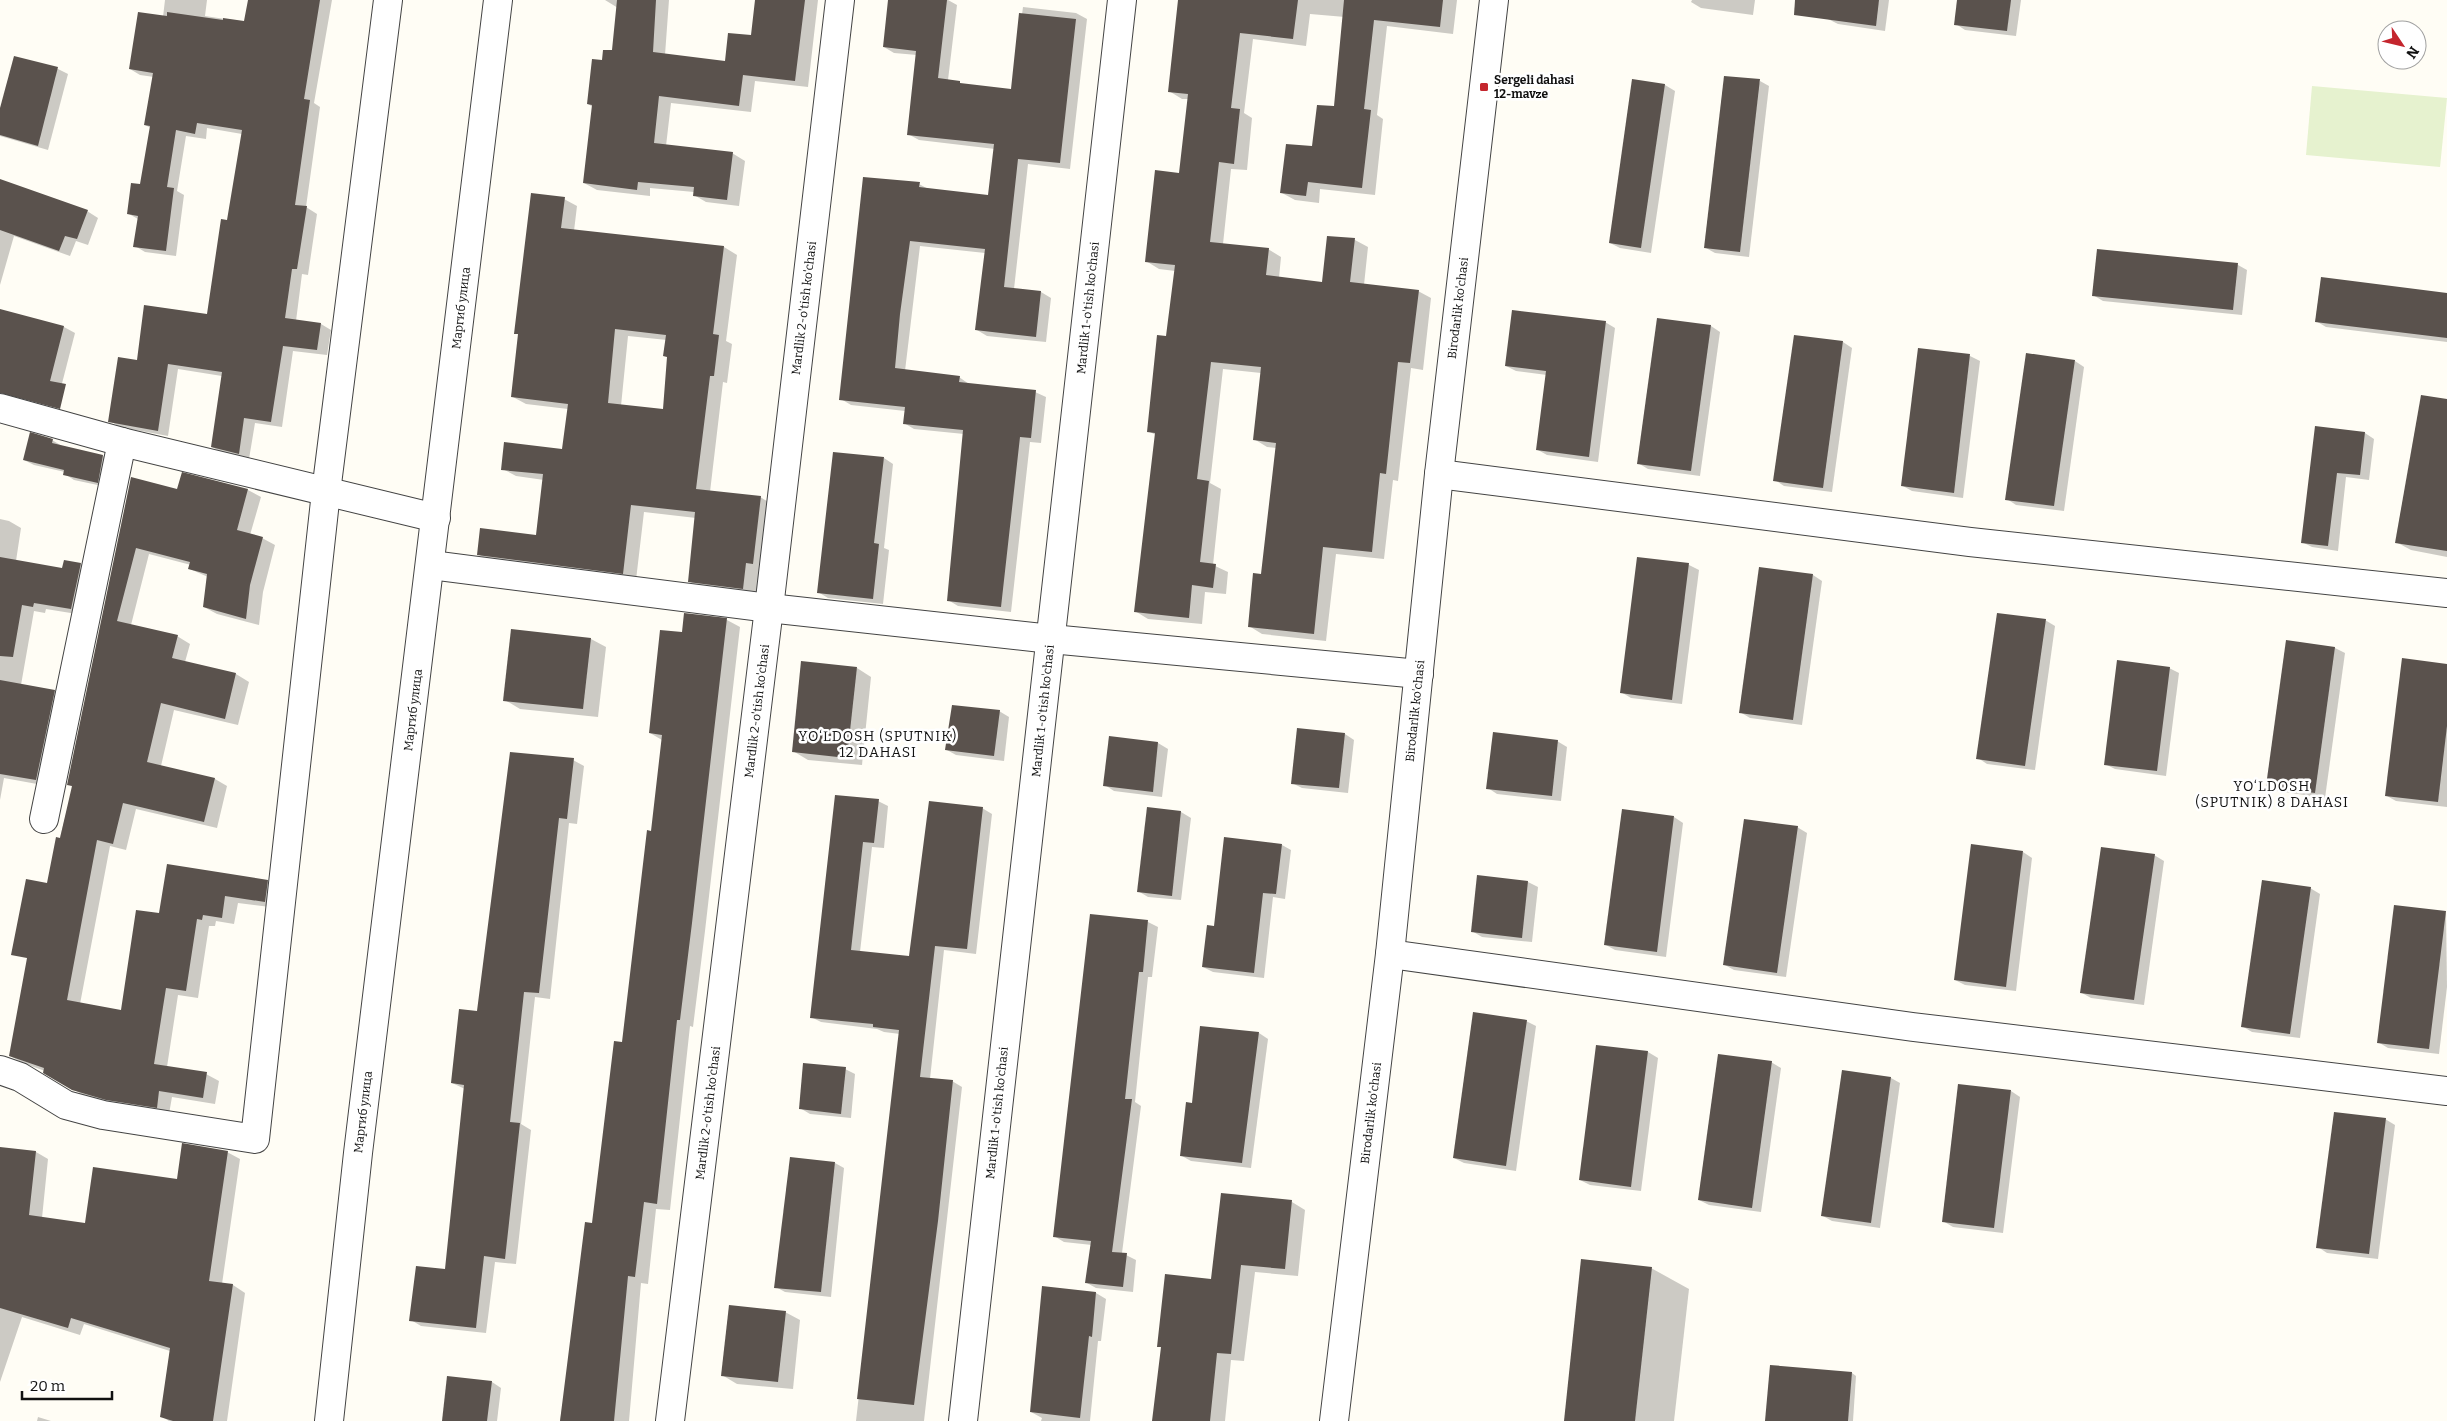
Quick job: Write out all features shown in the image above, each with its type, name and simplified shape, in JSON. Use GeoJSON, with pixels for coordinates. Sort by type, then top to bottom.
{"type":"FeatureCollection","features":[{"type":"Feature","properties":{"kind":"street"},"geometry":{"type":"LineString","coordinates":[[0,1070],[20,1077],[66,1105],[103,1115],[255,1139],[326,492],[388,0]]}},
{"type":"Feature","properties":{"kind":"street","name":"Маргиб улица"},"geometry":{"type":"LineString","coordinates":[[329,1421],[358,1153],[431,565],[498,0]]}},
{"type":"Feature","properties":{"kind":"street","name":"Mardlik 2-o'tish ko'chasi"},"geometry":{"type":"LineString","coordinates":[[670,1421],[769,608],[840,0]]}},
{"type":"Feature","properties":{"kind":"street","name":"Mardlik 1-o'tish ko'chasi"},"geometry":{"type":"LineString","coordinates":[[963,1421],[1122,0]]}},
{"type":"Feature","properties":{"kind":"street","name":"Birodarlik ko'chasi"},"geometry":{"type":"LineString","coordinates":[[1334,1421],[1390,954],[1439,474],[1494,0]]}},
{"type":"Feature","properties":{"kind":"street"},"geometry":{"type":"LineString","coordinates":[[0,408],[122,442],[436,518]]}},
{"type":"Feature","properties":{"kind":"street"},"geometry":{"type":"LineString","coordinates":[[44,820],[122,442]]}},
{"type":"Feature","properties":{"kind":"street"},"geometry":{"type":"LineString","coordinates":[[1439,474],[1961,541],[2447,594]]}},
{"type":"Feature","properties":{"kind":"street"},"geometry":{"type":"LineString","coordinates":[[431,565],[769,608],[1419,674]]}},
{"type":"Feature","properties":{"kind":"street"},"geometry":{"type":"LineString","coordinates":[[1390,954],[1913,1027],[2447,1091]]}},
{"type":"Feature","properties":{"kind":"green space"},"geometry":{"type":"Polygon","coordinates":[[[2312,86],[2447,98],[2440,167],[2306,155],[2312,86]]]}},
{"type":"Feature","properties":{"kind":"building"},"geometry":{"type":"Polygon","coordinates":[[[248,0],[320,0],[304,99],[310,100],[295,205],[307,206],[297,269],[292,269],[285,318],[321,323],[317,350],[283,346],[271,422],[244,418],[239,454],[211,447],[222,372],[168,364],[158,431],[108,422],[118,357],[137,360],[144,305],[207,314],[221,219],[227,220],[242,130],[197,123],[195,134],[176,130],[167,187],[174,188],[166,251],[133,247],[138,216],[127,214],[131,183],[140,184],[150,126],[144,125],[153,73],[129,69],[138,12],[167,16],[167,12],[244,21],[248,0]]]}},
{"type":"Feature","properties":{"kind":"building"},"geometry":{"type":"Polygon","coordinates":[[[617,0],[656,0],[653,52],[725,61],[728,33],[751,35],[755,0],[805,0],[795,81],[743,75],[739,106],[659,96],[654,143],[733,152],[727,200],[693,196],[694,187],[638,182],[637,190],[583,183],[592,105],[587,104],[592,59],[602,60],[603,50],[612,50],[617,0]]]}},
{"type":"Feature","properties":{"kind":"building"},"geometry":{"type":"Polygon","coordinates":[[[888,0],[947,0],[938,78],[960,81],[960,83],[1011,89],[1019,13],[1076,19],[1060,163],[1018,159],[1004,287],[1041,291],[1036,337],[975,330],[985,249],[910,241],[900,314],[895,368],[960,376],[959,382],[1036,390],[1031,438],[1020,437],[1001,607],[947,601],[963,430],[903,424],[905,407],[839,400],[863,177],[920,182],[919,187],[988,195],[994,144],[907,135],[916,51],[883,47],[888,0]]]}},
{"type":"Feature","properties":{"kind":"building"},"geometry":{"type":"Polygon","coordinates":[[[1178,0],[1298,0],[1293,39],[1240,33],[1231,108],[1240,109],[1234,164],[1219,162],[1210,242],[1269,248],[1266,275],[1322,282],[1327,236],[1355,238],[1350,282],[1419,290],[1410,363],[1398,362],[1386,474],[1380,473],[1372,552],[1323,547],[1314,634],[1248,627],[1253,573],[1261,574],[1276,443],[1253,440],[1261,367],[1211,362],[1197,479],[1209,481],[1200,562],[1216,564],[1213,588],[1192,585],[1189,618],[1134,612],[1155,433],[1147,432],[1157,335],[1166,336],[1175,265],[1145,262],[1155,170],[1179,173],[1188,94],[1168,92],[1178,0]]]}},
{"type":"Feature","properties":{"kind":"building"},"geometry":{"type":"Polygon","coordinates":[[[1344,0],[1443,0],[1440,27],[1374,20],[1364,109],[1371,110],[1362,188],[1308,182],[1306,196],[1280,193],[1286,144],[1312,146],[1317,105],[1334,106],[1344,0]]]}},
{"type":"Feature","properties":{"kind":"building"},"geometry":{"type":"Polygon","coordinates":[[[1795,0],[1879,0],[1876,26],[1794,15],[1795,0]]]}},
{"type":"Feature","properties":{"kind":"building"},"geometry":{"type":"Polygon","coordinates":[[[1957,0],[2011,0],[2007,31],[1954,25],[1957,0]]]}},
{"type":"Feature","properties":{"kind":"building"},"geometry":{"type":"Polygon","coordinates":[[[14,56],[58,67],[38,146],[0,135],[0,108],[14,56]]]}},
{"type":"Feature","properties":{"kind":"building"},"geometry":{"type":"Polygon","coordinates":[[[1724,76],[1760,79],[1740,252],[1704,248],[1724,76]]]}},
{"type":"Feature","properties":{"kind":"building"},"geometry":{"type":"Polygon","coordinates":[[[1632,79],[1665,84],[1641,248],[1609,243],[1632,79]]]}},
{"type":"Feature","properties":{"kind":"building"},"geometry":{"type":"Polygon","coordinates":[[[0,179],[88,210],[77,239],[65,236],[59,251],[0,230],[0,179]]]}},
{"type":"Feature","properties":{"kind":"building"},"geometry":{"type":"Polygon","coordinates":[[[531,193],[565,197],[561,228],[724,246],[713,334],[719,335],[714,376],[710,376],[696,489],[761,496],[753,564],[746,563],[743,589],[688,582],[695,512],[631,505],[623,574],[477,555],[480,528],[536,535],[543,474],[501,470],[504,442],[562,449],[568,404],[511,397],[518,334],[514,334],[531,193]],[[615,329],[608,403],[663,409],[667,357],[663,356],[666,335],[615,329]]]}},
{"type":"Feature","properties":{"kind":"building"},"geometry":{"type":"Polygon","coordinates":[[[2097,249],[2238,263],[2233,310],[2092,296],[2097,249]]]}},
{"type":"Feature","properties":{"kind":"building"},"geometry":{"type":"Polygon","coordinates":[[[2321,277],[2447,293],[2447,338],[2315,322],[2321,277]]]}},
{"type":"Feature","properties":{"kind":"building"},"geometry":{"type":"Polygon","coordinates":[[[0,309],[64,326],[50,381],[66,384],[60,409],[0,393],[0,309]]]}},
{"type":"Feature","properties":{"kind":"building"},"geometry":{"type":"Polygon","coordinates":[[[1512,310],[1606,321],[1589,457],[1536,450],[1546,371],[1505,366],[1512,310]]]}},
{"type":"Feature","properties":{"kind":"building"},"geometry":{"type":"Polygon","coordinates":[[[1657,318],[1711,325],[1691,471],[1637,464],[1657,318]]]}},
{"type":"Feature","properties":{"kind":"building"},"geometry":{"type":"Polygon","coordinates":[[[1794,335],[1843,341],[1823,488],[1773,481],[1794,335]]]}},
{"type":"Feature","properties":{"kind":"building"},"geometry":{"type":"Polygon","coordinates":[[[1918,348],[1970,354],[1954,493],[1901,486],[1918,348]]]}},
{"type":"Feature","properties":{"kind":"building"},"geometry":{"type":"Polygon","coordinates":[[[2026,353],[2075,360],[2054,506],[2005,500],[2026,353]]]}},
{"type":"Feature","properties":{"kind":"building"},"geometry":{"type":"Polygon","coordinates":[[[2421,395],[2447,399],[2447,551],[2395,543],[2421,395]]]}},
{"type":"Feature","properties":{"kind":"building"},"geometry":{"type":"Polygon","coordinates":[[[2315,426],[2365,432],[2360,475],[2337,473],[2328,546],[2301,543],[2315,426]]]}},
{"type":"Feature","properties":{"kind":"building"},"geometry":{"type":"Polygon","coordinates":[[[30,432],[53,439],[52,443],[103,455],[98,483],[63,475],[64,470],[23,460],[30,432]]]}},
{"type":"Feature","properties":{"kind":"building"},"geometry":{"type":"Polygon","coordinates":[[[833,452],[884,457],[874,543],[879,544],[873,599],[817,593],[833,452]]]}},
{"type":"Feature","properties":{"kind":"building"},"geometry":{"type":"Polygon","coordinates":[[[182,472],[248,489],[237,530],[263,537],[250,585],[246,619],[203,607],[207,574],[188,569],[190,562],[136,548],[117,621],[178,635],[172,658],[236,673],[225,719],[161,703],[147,762],[215,778],[204,822],[123,803],[113,844],[97,840],[67,1000],[121,1010],[136,910],[159,913],[167,864],[268,880],[265,902],[225,896],[222,918],[203,915],[202,920],[197,919],[186,991],[166,988],[154,1064],[207,1072],[203,1098],[159,1091],[157,1108],[106,1100],[72,1090],[43,1073],[44,1068],[9,1056],[27,958],[11,955],[26,879],[47,883],[56,837],[60,838],[72,786],[67,785],[131,477],[177,489],[182,472]]]}},
{"type":"Feature","properties":{"kind":"building"},"geometry":{"type":"Polygon","coordinates":[[[0,557],[62,568],[64,560],[81,563],[71,609],[34,603],[33,607],[22,605],[13,657],[0,656],[0,557]]]}},
{"type":"Feature","properties":{"kind":"building"},"geometry":{"type":"Polygon","coordinates":[[[1637,557],[1689,563],[1672,700],[1620,693],[1637,557]]]}},
{"type":"Feature","properties":{"kind":"building"},"geometry":{"type":"Polygon","coordinates":[[[1759,567],[1813,574],[1793,720],[1739,713],[1759,567]]]}},
{"type":"Feature","properties":{"kind":"building"},"geometry":{"type":"Polygon","coordinates":[[[684,613],[727,618],[680,1020],[677,1020],[657,1204],[644,1202],[635,1277],[628,1276],[614,1421],[560,1421],[585,1222],[592,1223],[614,1041],[622,1042],[647,830],[651,831],[662,735],[649,733],[660,630],[682,632],[684,613]]]}},
{"type":"Feature","properties":{"kind":"building"},"geometry":{"type":"Polygon","coordinates":[[[1997,613],[2046,619],[2025,766],[1976,759],[1997,613]]]}},
{"type":"Feature","properties":{"kind":"building"},"geometry":{"type":"Polygon","coordinates":[[[511,629],[591,638],[583,709],[503,701],[511,629]]]}},
{"type":"Feature","properties":{"kind":"building"},"geometry":{"type":"Polygon","coordinates":[[[2286,640],[2335,647],[2315,793],[2266,786],[2286,640]]]}},
{"type":"Feature","properties":{"kind":"building"},"geometry":{"type":"Polygon","coordinates":[[[2402,658],[2447,664],[2447,726],[2438,802],[2385,796],[2402,658]]]}},
{"type":"Feature","properties":{"kind":"building"},"geometry":{"type":"Polygon","coordinates":[[[2117,660],[2170,667],[2157,771],[2104,765],[2117,660]]]}},
{"type":"Feature","properties":{"kind":"building"},"geometry":{"type":"Polygon","coordinates":[[[801,661],[857,667],[847,758],[792,752],[801,661]]]}},
{"type":"Feature","properties":{"kind":"building"},"geometry":{"type":"Polygon","coordinates":[[[0,680],[55,690],[36,780],[0,774],[0,680]]]}},
{"type":"Feature","properties":{"kind":"building"},"geometry":{"type":"Polygon","coordinates":[[[952,705],[1000,710],[994,756],[945,750],[952,705]]]}},
{"type":"Feature","properties":{"kind":"building"},"geometry":{"type":"Polygon","coordinates":[[[1297,728],[1345,733],[1339,788],[1291,784],[1297,728]]]}},
{"type":"Feature","properties":{"kind":"building"},"geometry":{"type":"Polygon","coordinates":[[[1493,732],[1558,740],[1552,796],[1486,789],[1493,732]]]}},
{"type":"Feature","properties":{"kind":"building"},"geometry":{"type":"Polygon","coordinates":[[[1109,736],[1158,742],[1153,792],[1103,786],[1109,736]]]}},
{"type":"Feature","properties":{"kind":"building"},"geometry":{"type":"Polygon","coordinates":[[[510,752],[574,758],[567,819],[559,818],[539,993],[524,992],[510,1122],[520,1123],[505,1259],[484,1256],[476,1328],[409,1321],[416,1266],[445,1269],[464,1085],[451,1083],[459,1009],[477,1011],[510,752]]]}},
{"type":"Feature","properties":{"kind":"building"},"geometry":{"type":"Polygon","coordinates":[[[835,795],[879,799],[874,843],[863,842],[851,950],[909,956],[929,801],[983,807],[967,949],[935,946],[920,1077],[953,1080],[938,1221],[914,1405],[857,1399],[899,1030],[873,1027],[873,1024],[810,1018],[835,795]]]}},
{"type":"Feature","properties":{"kind":"building"},"geometry":{"type":"Polygon","coordinates":[[[1147,807],[1181,811],[1172,896],[1137,892],[1147,807]]]}},
{"type":"Feature","properties":{"kind":"building"},"geometry":{"type":"Polygon","coordinates":[[[1622,809],[1674,816],[1657,952],[1604,945],[1622,809]]]}},
{"type":"Feature","properties":{"kind":"building"},"geometry":{"type":"Polygon","coordinates":[[[1744,819],[1798,826],[1777,973],[1723,965],[1744,819]]]}},
{"type":"Feature","properties":{"kind":"building"},"geometry":{"type":"Polygon","coordinates":[[[1224,837],[1282,844],[1276,894],[1263,893],[1254,973],[1202,967],[1207,925],[1214,926],[1224,837]]]}},
{"type":"Feature","properties":{"kind":"building"},"geometry":{"type":"Polygon","coordinates":[[[1971,844],[2023,851],[2006,987],[1954,980],[1971,844]]]}},
{"type":"Feature","properties":{"kind":"building"},"geometry":{"type":"Polygon","coordinates":[[[2101,847],[2155,854],[2134,1000],[2080,993],[2101,847]]]}},
{"type":"Feature","properties":{"kind":"building"},"geometry":{"type":"Polygon","coordinates":[[[1477,875],[1528,881],[1522,938],[1471,932],[1477,875]]]}},
{"type":"Feature","properties":{"kind":"building"},"geometry":{"type":"Polygon","coordinates":[[[2262,880],[2311,887],[2290,1034],[2241,1027],[2262,880]]]}},
{"type":"Feature","properties":{"kind":"building"},"geometry":{"type":"Polygon","coordinates":[[[2394,905],[2446,911],[2429,1049],[2377,1043],[2394,905]]]}},
{"type":"Feature","properties":{"kind":"building"},"geometry":{"type":"Polygon","coordinates":[[[1090,914],[1148,920],[1143,972],[1139,972],[1125,1099],[1132,1099],[1112,1252],[1127,1253],[1123,1287],[1085,1283],[1091,1241],[1053,1237],[1090,914]]]}},
{"type":"Feature","properties":{"kind":"building"},"geometry":{"type":"Polygon","coordinates":[[[1473,1012],[1527,1020],[1506,1166],[1453,1158],[1473,1012]]]}},
{"type":"Feature","properties":{"kind":"building"},"geometry":{"type":"Polygon","coordinates":[[[1200,1026],[1259,1032],[1242,1163],[1180,1156],[1186,1102],[1192,1103],[1200,1026]]]}},
{"type":"Feature","properties":{"kind":"building"},"geometry":{"type":"Polygon","coordinates":[[[1596,1045],[1648,1051],[1631,1187],[1579,1180],[1596,1045]]]}},
{"type":"Feature","properties":{"kind":"building"},"geometry":{"type":"Polygon","coordinates":[[[1718,1054],[1772,1061],[1752,1208],[1698,1200],[1718,1054]]]}},
{"type":"Feature","properties":{"kind":"building"},"geometry":{"type":"Polygon","coordinates":[[[803,1063],[846,1067],[841,1114],[799,1109],[803,1063]]]}},
{"type":"Feature","properties":{"kind":"building"},"geometry":{"type":"Polygon","coordinates":[[[1842,1070],[1891,1077],[1871,1223],[1821,1216],[1842,1070]]]}},
{"type":"Feature","properties":{"kind":"building"},"geometry":{"type":"Polygon","coordinates":[[[1958,1084],[2011,1090],[1994,1228],[1942,1222],[1958,1084]]]}},
{"type":"Feature","properties":{"kind":"building"},"geometry":{"type":"Polygon","coordinates":[[[2334,1112],[2386,1118],[2369,1254],[2316,1248],[2334,1112]]]}},
{"type":"Feature","properties":{"kind":"building"},"geometry":{"type":"Polygon","coordinates":[[[182,1143],[228,1151],[209,1281],[233,1284],[213,1421],[173,1421],[160,1417],[170,1348],[71,1318],[68,1328],[0,1308],[0,1147],[36,1151],[29,1215],[85,1223],[93,1167],[177,1179],[182,1143]]]}},
{"type":"Feature","properties":{"kind":"building"},"geometry":{"type":"Polygon","coordinates":[[[790,1157],[835,1162],[821,1292],[774,1288],[790,1157]]]}},
{"type":"Feature","properties":{"kind":"building"},"geometry":{"type":"Polygon","coordinates":[[[1221,1193],[1292,1200],[1285,1269],[1241,1265],[1231,1354],[1217,1353],[1210,1421],[1152,1421],[1161,1347],[1157,1347],[1165,1274],[1211,1279],[1221,1193]]]}},
{"type":"Feature","properties":{"kind":"building"},"geometry":{"type":"Polygon","coordinates":[[[1581,1259],[1652,1267],[1635,1421],[1564,1421],[1581,1259]]]}},
{"type":"Feature","properties":{"kind":"building"},"geometry":{"type":"Polygon","coordinates":[[[1042,1286],[1096,1292],[1092,1337],[1089,1336],[1080,1418],[1030,1412],[1042,1286]]]}},
{"type":"Feature","properties":{"kind":"building"},"geometry":{"type":"Polygon","coordinates":[[[729,1305],[786,1311],[778,1382],[721,1376],[729,1305]]]}},
{"type":"Feature","properties":{"kind":"building"},"geometry":{"type":"Polygon","coordinates":[[[1770,1365],[1852,1372],[1848,1421],[1765,1421],[1770,1365]]]}},
{"type":"Feature","properties":{"kind":"building"},"geometry":{"type":"Polygon","coordinates":[[[447,1376],[492,1381],[487,1421],[442,1421],[447,1376]]]}},
{"type":"Feature","properties":{"kind":"place","name":"Sergeli dahasi 12-mavze"},"geometry":{"type":"Point","coordinates":[1484,87]}},
{"type":"Feature","properties":{"kind":"district","name":"YO‘LDOSH (SPUTNIK) 12 DAHASI"},"geometry":{"type":"Point","coordinates":[878,744]}},
{"type":"Feature","properties":{"kind":"district","name":"YO‘LDOSH (SPUTNIK) 8 DAHASI"},"geometry":{"type":"Point","coordinates":[2272,794]}}]}
